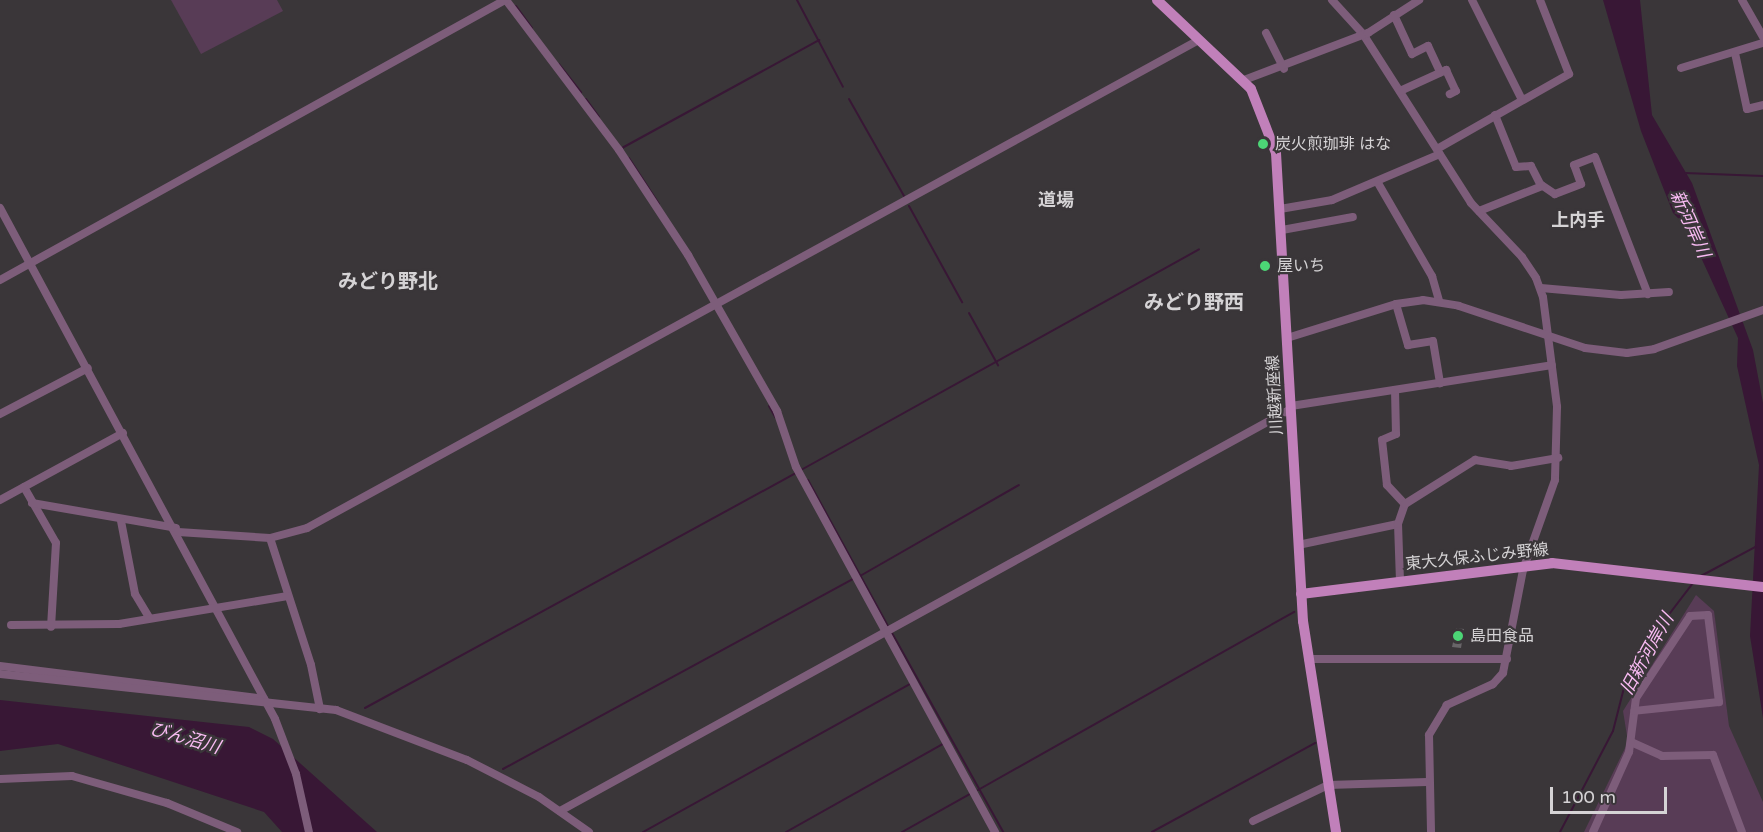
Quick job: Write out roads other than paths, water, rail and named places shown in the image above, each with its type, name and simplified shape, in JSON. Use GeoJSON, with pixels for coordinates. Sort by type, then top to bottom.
{"type":"FeatureCollection","features":[{"type":"Feature","properties":{"kind":"main road","name":"川越新座線"},"geometry":{"type":"LineString","coordinates":[[1157,0],[1197,41],[1244,81],[1271,130],[1282,230],[1301,594],[1308,658],[1336,832]]}},
{"type":"Feature","properties":{"kind":"main road","name":"東大久保ふじみ野線"},"geometry":{"type":"LineString","coordinates":[[1301,594],[1525,565],[1577,564],[1763,587]]}},
{"type":"Feature","properties":{"kind":"street"},"geometry":{"type":"LineString","coordinates":[[0,280],[505,0],[619,150],[716,306],[777,411],[796,467],[995,832]]}},
{"type":"Feature","properties":{"kind":"street"},"geometry":{"type":"LineString","coordinates":[[1332,0],[1363,34],[1479,212],[1522,257],[1540,288],[1552,365],[1557,458],[1555,480],[1525,565],[1507,658],[1493,684],[1447,705],[1429,735],[1427,782],[1431,832]]}},
{"type":"Feature","properties":{"kind":"street"},"geometry":{"type":"LineString","coordinates":[[1244,81],[1284,69],[1363,34],[1419,0]]}},
{"type":"Feature","properties":{"kind":"street"},"geometry":{"type":"LineString","coordinates":[[1472,0],[1522,100]]}},
{"type":"Feature","properties":{"kind":"street"},"geometry":{"type":"LineString","coordinates":[[1280,209],[1332,200],[1378,183],[1439,152],[1495,115],[1569,74],[1540,0]]}},
{"type":"Feature","properties":{"kind":"street"},"geometry":{"type":"LineString","coordinates":[[1742,0],[1763,37]]}},
{"type":"Feature","properties":{"kind":"street"},"geometry":{"type":"LineString","coordinates":[[1394,15],[1412,54],[1428,46],[1440,72]]}},
{"type":"Feature","properties":{"kind":"street"},"geometry":{"type":"LineString","coordinates":[[1266,33],[1284,69]]}},
{"type":"Feature","properties":{"kind":"street"},"geometry":{"type":"LineString","coordinates":[[33,502],[121,521],[177,530],[270,538],[307,528],[415,473],[1197,41]]}},
{"type":"Feature","properties":{"kind":"street"},"geometry":{"type":"LineString","coordinates":[[1681,68],[1763,43]]}},
{"type":"Feature","properties":{"kind":"street"},"geometry":{"type":"LineString","coordinates":[[1736,53],[1747,109],[1763,105]]}},
{"type":"Feature","properties":{"kind":"street"},"geometry":{"type":"LineString","coordinates":[[1400,91],[1446,70],[1456,91],[1450,94]]}},
{"type":"Feature","properties":{"kind":"street"},"geometry":{"type":"LineString","coordinates":[[1495,115],[1516,167],[1531,166],[1542,186],[1555,194],[1581,184],[1574,165],[1595,157],[1648,294]]}},
{"type":"Feature","properties":{"kind":"street"},"geometry":{"type":"LineString","coordinates":[[1378,183],[1432,276],[1438,301]]}},
{"type":"Feature","properties":{"kind":"street"},"geometry":{"type":"LineString","coordinates":[[1479,212],[1542,186]]}},
{"type":"Feature","properties":{"kind":"street"},"geometry":{"type":"LineString","coordinates":[[0,208],[177,530],[282,734],[309,832]]}},
{"type":"Feature","properties":{"kind":"street"},"geometry":{"type":"LineString","coordinates":[[1282,230],[1353,217]]}},
{"type":"Feature","properties":{"kind":"street"},"geometry":{"type":"LineString","coordinates":[[1540,288],[1648,294],[1669,292]]}},
{"type":"Feature","properties":{"kind":"street"},"geometry":{"type":"LineString","coordinates":[[1287,338],[1396,304],[1438,301],[1592,350],[1626,353],[1700,333],[1762,310]]}},
{"type":"Feature","properties":{"kind":"street"},"geometry":{"type":"LineString","coordinates":[[1396,304],[1408,345],[1433,341],[1440,382]]}},
{"type":"Feature","properties":{"kind":"street"},"geometry":{"type":"LineString","coordinates":[[560,811],[1291,407],[1552,365]]}},
{"type":"Feature","properties":{"kind":"street"},"geometry":{"type":"LineString","coordinates":[[0,414],[88,368]]}},
{"type":"Feature","properties":{"kind":"street"},"geometry":{"type":"LineString","coordinates":[[1395,390],[1396,434],[1383,440],[1383,449],[1387,485],[1405,504]]}},
{"type":"Feature","properties":{"kind":"street"},"geometry":{"type":"LineString","coordinates":[[0,500],[123,433]]}},
{"type":"Feature","properties":{"kind":"street"},"geometry":{"type":"LineString","coordinates":[[1400,581],[1398,524],[1405,504],[1475,460],[1510,466],[1557,458]]}},
{"type":"Feature","properties":{"kind":"street"},"geometry":{"type":"LineString","coordinates":[[24,487],[56,543],[51,627]]}},
{"type":"Feature","properties":{"kind":"street"},"geometry":{"type":"LineString","coordinates":[[121,521],[135,594],[149,617]]}},
{"type":"Feature","properties":{"kind":"street"},"geometry":{"type":"LineString","coordinates":[[1298,545],[1398,524]]}},
{"type":"Feature","properties":{"kind":"street"},"geometry":{"type":"LineString","coordinates":[[270,538],[320,709]]}},
{"type":"Feature","properties":{"kind":"street"},"geometry":{"type":"LineString","coordinates":[[11,625],[51,627],[149,617],[288,596]]}},
{"type":"Feature","properties":{"kind":"street"},"geometry":{"type":"LineString","coordinates":[[1593,832],[1631,742],[1635,698],[1690,616],[1708,615],[1719,702],[1634,711]]}},
{"type":"Feature","properties":{"kind":"street"},"geometry":{"type":"LineString","coordinates":[[1308,658],[1507,658]]}},
{"type":"Feature","properties":{"kind":"street"},"geometry":{"type":"LineString","coordinates":[[0,666],[341,712],[434,746],[560,811],[589,832]]}},
{"type":"Feature","properties":{"kind":"street"},"geometry":{"type":"LineString","coordinates":[[0,674],[265,701]]}},
{"type":"Feature","properties":{"kind":"street"},"geometry":{"type":"LineString","coordinates":[[1631,742],[1662,756],[1713,755],[1742,832]]}},
{"type":"Feature","properties":{"kind":"street"},"geometry":{"type":"LineString","coordinates":[[0,779],[72,776],[167,803],[237,832]]}},
{"type":"Feature","properties":{"kind":"street"},"geometry":{"type":"LineString","coordinates":[[1253,821],[1328,785],[1427,782]]}},
{"type":"Feature","properties":{"kind":"water","name":"新河岸川"},"geometry":{"type":"Polygon","coordinates":[[[1603,0],[1640,0],[1652,115],[1692,183],[1753,350],[1763,403],[1763,718],[1750,636],[1759,465],[1737,366],[1738,338],[1687,227],[1673,213],[1641,131],[1603,0]]]}},
{"type":"Feature","properties":{"kind":"water","name":"びん沼川"},"geometry":{"type":"Polygon","coordinates":[[[0,700],[249,727],[273,739],[377,832],[282,832],[264,812],[58,744],[0,751],[0,700]]]}},
{"type":"Feature","properties":{"kind":"waterway"},"geometry":{"type":"LineString","coordinates":[[797,0],[843,87]]}},
{"type":"Feature","properties":{"kind":"waterway"},"geometry":{"type":"LineString","coordinates":[[516,6],[532,28]]}},
{"type":"Feature","properties":{"kind":"waterway"},"geometry":{"type":"LineString","coordinates":[[622,148],[819,40]]}},
{"type":"Feature","properties":{"kind":"waterway"},"geometry":{"type":"LineString","coordinates":[[559,64],[581,92]]}},
{"type":"Feature","properties":{"kind":"waterway"},"geometry":{"type":"LineString","coordinates":[[586,99],[599,117]]}},
{"type":"Feature","properties":{"kind":"waterway"},"geometry":{"type":"LineString","coordinates":[[849,99],[904,196]]}},
{"type":"Feature","properties":{"kind":"waterway"},"geometry":{"type":"LineString","coordinates":[[629,158],[659,204]]}},
{"type":"Feature","properties":{"kind":"waterway"},"geometry":{"type":"LineString","coordinates":[[1685,173],[1763,176]]}},
{"type":"Feature","properties":{"kind":"waterway"},"geometry":{"type":"LineString","coordinates":[[909,206],[962,302]]}},
{"type":"Feature","properties":{"kind":"waterway"},"geometry":{"type":"LineString","coordinates":[[801,470],[1199,249]]}},
{"type":"Feature","properties":{"kind":"waterway"},"geometry":{"type":"LineString","coordinates":[[969,313],[998,365]]}},
{"type":"Feature","properties":{"kind":"waterway"},"geometry":{"type":"LineString","coordinates":[[769,406],[775,417]]}},
{"type":"Feature","properties":{"kind":"waterway"},"geometry":{"type":"LineString","coordinates":[[365,708],[796,473]]}},
{"type":"Feature","properties":{"kind":"waterway"},"geometry":{"type":"LineString","coordinates":[[808,480],[889,628]]}},
{"type":"Feature","properties":{"kind":"waterway"},"geometry":{"type":"LineString","coordinates":[[860,576],[1019,485]]}},
{"type":"Feature","properties":{"kind":"waterway","name":"旧新河岸川"},"geometry":{"type":"LineString","coordinates":[[1699,577],[1755,547]]}},
{"type":"Feature","properties":{"kind":"waterway"},"geometry":{"type":"LineString","coordinates":[[503,769],[855,578]]}},
{"type":"Feature","properties":{"kind":"waterway","name":"旧新河岸川"},"geometry":{"type":"LineString","coordinates":[[1560,832],[1613,731],[1624,688],[1654,634],[1693,583]]}},
{"type":"Feature","properties":{"kind":"waterway"},"geometry":{"type":"LineString","coordinates":[[978,790],[1294,612]]}},
{"type":"Feature","properties":{"kind":"waterway"},"geometry":{"type":"LineString","coordinates":[[892,633],[1003,832]]}},
{"type":"Feature","properties":{"kind":"waterway"},"geometry":{"type":"LineString","coordinates":[[643,832],[910,684]]}},
{"type":"Feature","properties":{"kind":"waterway"},"geometry":{"type":"LineString","coordinates":[[1152,832],[1315,743]]}},
{"type":"Feature","properties":{"kind":"waterway"},"geometry":{"type":"LineString","coordinates":[[786,832],[943,744]]}},
{"type":"Feature","properties":{"kind":"waterway"},"geometry":{"type":"LineString","coordinates":[[902,832],[970,794]]}},
{"type":"Feature","properties":{"kind":"place","name":"炭火煎珈琲 はな"},"geometry":{"type":"Point","coordinates":[1263,144]}},
{"type":"Feature","properties":{"kind":"place","name":"屋いち"},"geometry":{"type":"Point","coordinates":[1265,266]}},
{"type":"Feature","properties":{"kind":"place","name":"島田食品"},"geometry":{"type":"Point","coordinates":[1458,636]}},
{"type":"Feature","properties":{"kind":"district","name":"道場"},"geometry":{"type":"Point","coordinates":[1056,200]}},
{"type":"Feature","properties":{"kind":"district","name":"上内手"},"geometry":{"type":"Point","coordinates":[1578,220]}},
{"type":"Feature","properties":{"kind":"district","name":"みどり野北"},"geometry":{"type":"Point","coordinates":[388,282]}},
{"type":"Feature","properties":{"kind":"district","name":"みどり野西"},"geometry":{"type":"Point","coordinates":[1194,303]}}]}
